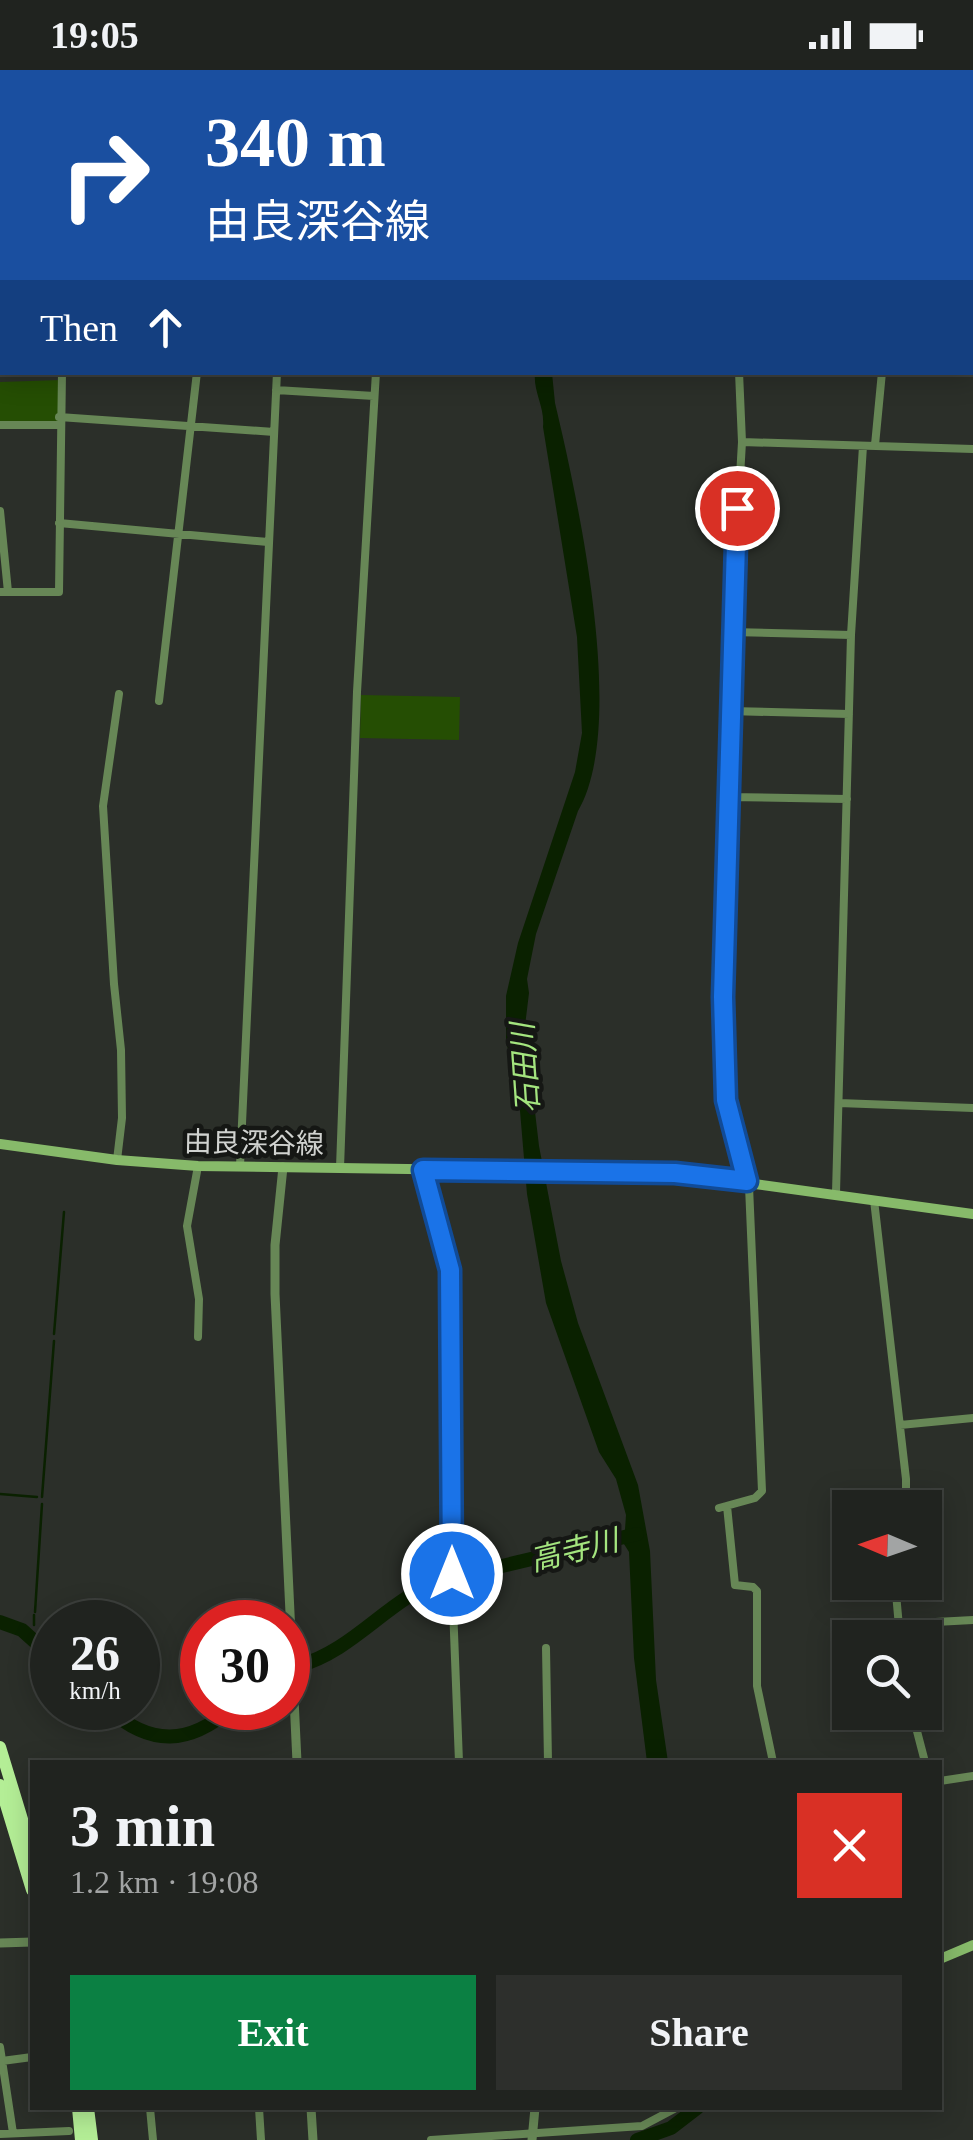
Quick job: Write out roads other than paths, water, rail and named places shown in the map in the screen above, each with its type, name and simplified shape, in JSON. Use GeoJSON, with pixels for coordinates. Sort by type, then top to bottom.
{"type":"FeatureCollection","features":[{"type":"Feature","properties":{"kind":"highway"},"geometry":{"type":"LineString","coordinates":[[0,1747],[29,1831]]}},
{"type":"Feature","properties":{"kind":"highway"},"geometry":{"type":"LineString","coordinates":[[0,1785],[6,1824],[30,1885]]}},
{"type":"Feature","properties":{"kind":"highway"},"geometry":{"type":"LineString","coordinates":[[78,2110],[81,2140]]}},
{"type":"Feature","properties":{"kind":"highway"},"geometry":{"type":"LineString","coordinates":[[88,2110],[92,2140]]}},
{"type":"Feature","properties":{"kind":"main road","name":"由良深谷線"},"geometry":{"type":"LineString","coordinates":[[0,1144],[198,1166],[675,1173],[747,1181]]}},
{"type":"Feature","properties":{"kind":"main road"},"geometry":{"type":"LineString","coordinates":[[747,1181],[973,1214]]}},
{"type":"Feature","properties":{"kind":"main road"},"geometry":{"type":"LineString","coordinates":[[942,1958],[973,1946]]}},
{"type":"Feature","properties":{"kind":"street"},"geometry":{"type":"LineString","coordinates":[[0,511],[4,592],[59,592],[62,375]]}},
{"type":"Feature","properties":{"kind":"street"},"geometry":{"type":"LineString","coordinates":[[159,701],[196,375]]}},
{"type":"Feature","properties":{"kind":"street"},"geometry":{"type":"LineString","coordinates":[[240,1166],[277,375]]}},
{"type":"Feature","properties":{"kind":"street"},"geometry":{"type":"LineString","coordinates":[[340,1168],[357,692],[376,375]]}},
{"type":"Feature","properties":{"kind":"street"},"geometry":{"type":"LineString","coordinates":[[739,375],[742,442],[731,632],[723,997],[726,1100],[747,1181],[762,1491],[755,1498],[723,1507],[735,1585],[752,1586],[757,1591],[756,1675],[774,1760]]}},
{"type":"Feature","properties":{"kind":"street"},"geometry":{"type":"LineString","coordinates":[[876,446],[882,375]]}},
{"type":"Feature","properties":{"kind":"street"},"geometry":{"type":"LineString","coordinates":[[276,390],[374,396]]}},
{"type":"Feature","properties":{"kind":"street"},"geometry":{"type":"LineString","coordinates":[[0,424],[59,421],[274,432]]}},
{"type":"Feature","properties":{"kind":"street"},"geometry":{"type":"LineString","coordinates":[[742,442],[973,449]]}},
{"type":"Feature","properties":{"kind":"street"},"geometry":{"type":"LineString","coordinates":[[836,1194],[851,634],[863,446]]}},
{"type":"Feature","properties":{"kind":"street"},"geometry":{"type":"LineString","coordinates":[[59,523],[268,542]]}},
{"type":"Feature","properties":{"kind":"street"},"geometry":{"type":"LineString","coordinates":[[731,632],[851,634]]}},
{"type":"Feature","properties":{"kind":"street"},"geometry":{"type":"LineString","coordinates":[[117,1160],[122,1118],[122,1050],[102,806],[119,694]]}},
{"type":"Feature","properties":{"kind":"street"},"geometry":{"type":"LineString","coordinates":[[730,710],[849,714]]}},
{"type":"Feature","properties":{"kind":"street"},"geometry":{"type":"LineString","coordinates":[[727,797],[847,799]]}},
{"type":"Feature","properties":{"kind":"street"},"geometry":{"type":"LineString","coordinates":[[839,1102],[973,1108]]}},
{"type":"Feature","properties":{"kind":"street"},"geometry":{"type":"LineString","coordinates":[[198,1166],[187,1226],[199,1299],[198,1337]]}},
{"type":"Feature","properties":{"kind":"street"},"geometry":{"type":"LineString","coordinates":[[282,1167],[275,1294],[297,1760]]}},
{"type":"Feature","properties":{"kind":"street"},"geometry":{"type":"LineString","coordinates":[[423,1170],[450,1270],[452,1577],[460,1760]]}},
{"type":"Feature","properties":{"kind":"street"},"geometry":{"type":"LineString","coordinates":[[874,1200],[905,1490]]}},
{"type":"Feature","properties":{"kind":"street"},"geometry":{"type":"LineString","coordinates":[[900,1425],[973,1418]]}},
{"type":"Feature","properties":{"kind":"street"},"geometry":{"type":"LineString","coordinates":[[942,1622],[973,1620]]}},
{"type":"Feature","properties":{"kind":"street"},"geometry":{"type":"LineString","coordinates":[[546,1648],[548,1760]]}},
{"type":"Feature","properties":{"kind":"street"},"geometry":{"type":"LineString","coordinates":[[917,1730],[924,1760]]}},
{"type":"Feature","properties":{"kind":"street"},"geometry":{"type":"LineString","coordinates":[[942,1781],[973,1776]]}},
{"type":"Feature","properties":{"kind":"street"},"geometry":{"type":"LineString","coordinates":[[0,1943],[30,1942]]}},
{"type":"Feature","properties":{"kind":"street"},"geometry":{"type":"LineString","coordinates":[[0,2046],[13,2133]]}},
{"type":"Feature","properties":{"kind":"street"},"geometry":{"type":"LineString","coordinates":[[2,2061],[30,2057]]}},
{"type":"Feature","properties":{"kind":"street"},"geometry":{"type":"LineString","coordinates":[[150,2110],[154,2140]]}},
{"type":"Feature","properties":{"kind":"street"},"geometry":{"type":"LineString","coordinates":[[260,2110],[261,2140]]}},
{"type":"Feature","properties":{"kind":"street"},"geometry":{"type":"LineString","coordinates":[[311,2110],[313,2140]]}},
{"type":"Feature","properties":{"kind":"street"},"geometry":{"type":"LineString","coordinates":[[532,2137],[535,2110]]}},
{"type":"Feature","properties":{"kind":"street"},"geometry":{"type":"LineString","coordinates":[[431,2140],[532,2137],[642,2126],[672,2110]]}},
{"type":"Feature","properties":{"kind":"street"},"geometry":{"type":"LineString","coordinates":[[0,2134],[69,2130]]}},
{"type":"Feature","properties":{"kind":"water","name":"石田川"},"geometry":{"type":"Polygon","coordinates":[[[535,375],[552,375],[594,611],[599,725],[592,773],[536,934],[527,979],[525,1026],[539,1146],[561,1261],[578,1323],[638,1485],[650,1551],[656,1680],[668,1760],[647,1760],[634,1658],[629,1552],[624,1544],[626,1515],[616,1479],[599,1452],[546,1303],[527,1194],[517,1075],[506,1043],[506,996],[518,943],[575,772],[582,733],[577,637],[535,375]]]}},
{"type":"Feature","properties":{"kind":"waterway"},"geometry":{"type":"LineString","coordinates":[[54,1334],[64,1212]]}},
{"type":"Feature","properties":{"kind":"waterway"},"geometry":{"type":"LineString","coordinates":[[42,1497],[54,1341]]}},
{"type":"Feature","properties":{"kind":"waterway"},"geometry":{"type":"LineString","coordinates":[[0,1494],[37,1497]]}},
{"type":"Feature","properties":{"kind":"waterway"},"geometry":{"type":"LineString","coordinates":[[36,1600],[42,1504]]}},
{"type":"Feature","properties":{"kind":"waterway","name":"高寺川"},"geometry":{"type":"LineString","coordinates":[[310,1661],[339,1647],[408,1597],[447,1579],[637,1534]]}},
{"type":"Feature","properties":{"kind":"waterway","name":"高寺川"},"geometry":{"type":"LineString","coordinates":[[0,1622],[30,1637]]}},
{"type":"Feature","properties":{"kind":"waterway","name":"高寺川"},"geometry":{"type":"LineString","coordinates":[[139,1730],[170,1736],[198,1730]]}},
{"type":"Feature","properties":{"kind":"waterway"},"geometry":{"type":"LineString","coordinates":[[637,2140],[671,2128],[694,2110]]}}]}
